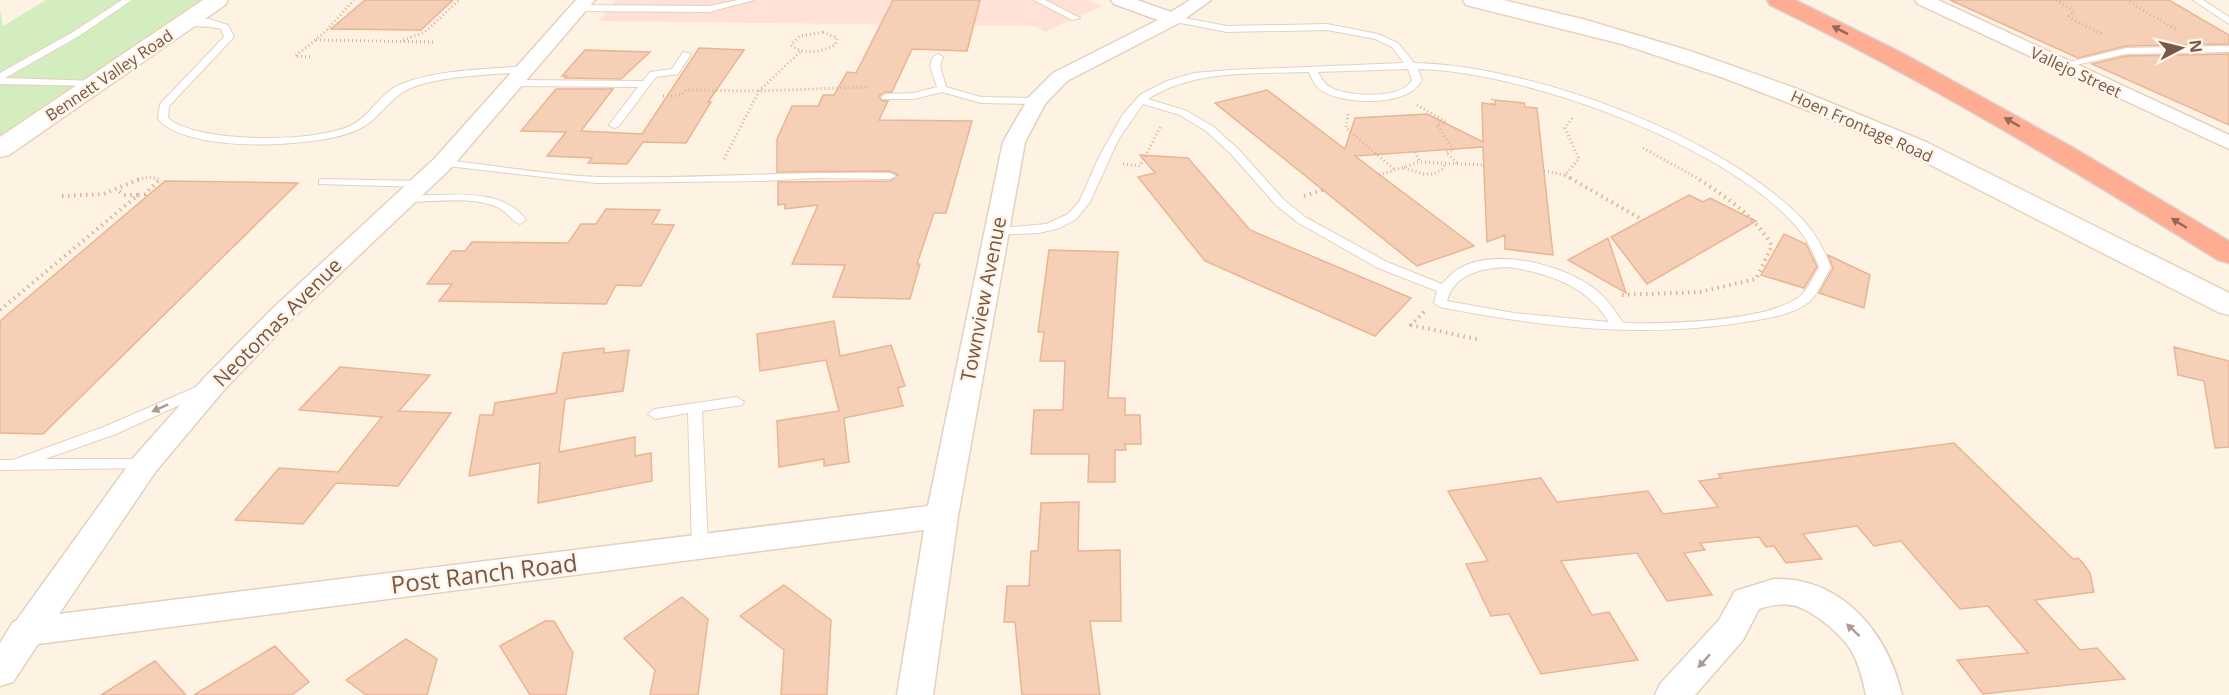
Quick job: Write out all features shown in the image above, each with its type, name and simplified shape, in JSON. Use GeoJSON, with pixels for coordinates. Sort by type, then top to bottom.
{"type":"FeatureCollection","features":[{"type":"Feature","properties":{"kind":"highway"},"geometry":{"type":"LineString","coordinates":[[1778,0],[1858,39],[1993,111],[2229,254]]}},
{"type":"Feature","properties":{"kind":"street","name":"Bennett Valley Road"},"geometry":{"type":"LineString","coordinates":[[0,149],[217,0]]}},
{"type":"Feature","properties":{"kind":"street"},"geometry":{"type":"LineString","coordinates":[[1120,0],[1173,19]]}},
{"type":"Feature","properties":{"kind":"street","name":"Townview Avenue"},"geometry":{"type":"LineString","coordinates":[[915,695],[942,516],[1014,142],[1036,101],[1060,77],[1173,19],[1202,0]]}},
{"type":"Feature","properties":{"kind":"street","name":"Hoen Frontage Road"},"geometry":{"type":"LineString","coordinates":[[1474,0],[1641,43],[1730,72],[1810,102],[1919,149],[2229,305]]}},
{"type":"Feature","properties":{"kind":"street","name":"Vallejo Street"},"geometry":{"type":"LineString","coordinates":[[1924,0],[2229,143]]}},
{"type":"Feature","properties":{"kind":"street","name":"Neotomas Avenue"},"geometry":{"type":"LineString","coordinates":[[0,671],[25,632],[146,464],[214,384],[281,315],[443,163],[582,4]]}},
{"type":"Feature","properties":{"kind":"street","name":"Post Ranch Road"},"geometry":{"type":"LineString","coordinates":[[25,632],[942,516]]}},
{"type":"Feature","properties":{"kind":"street"},"geometry":{"type":"LineString","coordinates":[[1673,695],[1731,630],[1747,600],[1761,594],[1787,591],[1808,596],[1827,607],[1860,636],[1881,680],[1884,695]]}},
{"type":"Feature","properties":{"kind":"lane"},"geometry":{"type":"LineString","coordinates":[[0,79],[128,0]]}},
{"type":"Feature","properties":{"kind":"lane"},"geometry":{"type":"LineString","coordinates":[[582,4],[709,9],[750,0]]}},
{"type":"Feature","properties":{"kind":"lane"},"geometry":{"type":"LineString","coordinates":[[1038,0],[1075,18]]}},
{"type":"Feature","properties":{"kind":"lane"},"geometry":{"type":"LineString","coordinates":[[2197,0],[2229,21]]}},
{"type":"Feature","properties":{"kind":"lane"},"geometry":{"type":"LineString","coordinates":[[1173,19],[1195,25],[1227,29],[1328,27],[1350,30],[1378,37],[1395,45],[1412,67],[1417,80],[1407,91],[1369,99],[1327,90],[1320,84],[1312,69]]}},
{"type":"Feature","properties":{"kind":"lane"},"geometry":{"type":"LineString","coordinates":[[184,23],[209,22],[225,27],[230,37],[164,106],[163,119],[172,127],[188,134],[209,137],[280,139],[332,135],[354,128],[400,88],[426,80],[519,76],[645,84]]}},
{"type":"Feature","properties":{"kind":"lane"},"geometry":{"type":"LineString","coordinates":[[2062,65],[2136,50],[2229,49]]}},
{"type":"Feature","properties":{"kind":"lane"},"geometry":{"type":"LineString","coordinates":[[614,125],[653,74],[675,72],[686,54]]}},
{"type":"Feature","properties":{"kind":"lane"},"geometry":{"type":"LineString","coordinates":[[938,57],[935,66],[942,89]]}},
{"type":"Feature","properties":{"kind":"lane"},"geometry":{"type":"LineString","coordinates":[[996,232],[1045,228],[1066,221],[1081,208],[1105,155],[1129,113],[1140,100],[1188,77],[1263,70],[1412,67],[1466,70],[1575,98],[1667,134],[1754,185],[1794,218],[1817,248],[1826,267],[1804,300],[1765,315],[1713,324],[1618,326],[1538,321],[1440,303],[1444,289],[1456,276],[1491,263],[1540,267],[1585,286],[1602,299],[1614,314],[1618,326]]}},
{"type":"Feature","properties":{"kind":"lane"},"geometry":{"type":"LineString","coordinates":[[0,79],[96,84]]}},
{"type":"Feature","properties":{"kind":"lane"},"geometry":{"type":"LineString","coordinates":[[886,97],[914,96],[942,89],[981,100],[1036,101]]}},
{"type":"Feature","properties":{"kind":"lane"},"geometry":{"type":"LineString","coordinates":[[1140,100],[1195,118],[1231,145],[1255,178],[1294,215],[1387,266],[1419,281],[1444,289]]}},
{"type":"Feature","properties":{"kind":"lane"},"geometry":{"type":"LineString","coordinates":[[443,163],[596,180],[812,175],[890,176]]}},
{"type":"Feature","properties":{"kind":"lane"},"geometry":{"type":"LineString","coordinates":[[323,182],[493,200],[518,214],[520,220]]}},
{"type":"Feature","properties":{"kind":"lane"},"geometry":{"type":"LineString","coordinates":[[7,465],[111,430],[214,384]]}},
{"type":"Feature","properties":{"kind":"lane"},"geometry":{"type":"LineString","coordinates":[[655,414],[737,402]]}},
{"type":"Feature","properties":{"kind":"lane"},"geometry":{"type":"LineString","coordinates":[[695,407],[700,546]]}},
{"type":"Feature","properties":{"kind":"lane"},"geometry":{"type":"LineString","coordinates":[[7,465],[146,464]]}},
{"type":"Feature","properties":{"kind":"path"},"geometry":{"type":"LineString","coordinates":[[310,57],[295,56],[316,40],[354,0]]}},
{"type":"Feature","properties":{"kind":"path"},"geometry":{"type":"LineString","coordinates":[[400,42],[425,32],[459,0]]}},
{"type":"Feature","properties":{"kind":"path"},"geometry":{"type":"LineString","coordinates":[[2056,0],[2074,11],[2069,16],[2072,20],[2136,50]]}},
{"type":"Feature","properties":{"kind":"path"},"geometry":{"type":"LineString","coordinates":[[2126,0],[2208,49]]}},
{"type":"Feature","properties":{"kind":"path"},"geometry":{"type":"LineString","coordinates":[[714,178],[759,91],[801,51],[824,50],[835,45],[837,38],[823,32],[803,34],[791,42],[792,48],[801,51]]}},
{"type":"Feature","properties":{"kind":"path"},"geometry":{"type":"LineString","coordinates":[[316,40],[434,42]]}},
{"type":"Feature","properties":{"kind":"path"},"geometry":{"type":"LineString","coordinates":[[630,104],[655,105],[662,96],[682,95],[686,90],[759,91],[838,86],[887,87],[886,97]]}},
{"type":"Feature","properties":{"kind":"path"},"geometry":{"type":"LineString","coordinates":[[1493,92],[1498,93]]}},
{"type":"Feature","properties":{"kind":"path"},"geometry":{"type":"LineString","coordinates":[[1414,103],[1446,122],[1437,125],[1454,150],[1446,152],[1458,164]]}},
{"type":"Feature","properties":{"kind":"path"},"geometry":{"type":"LineString","coordinates":[[1350,107],[1346,128],[1395,170]]}},
{"type":"Feature","properties":{"kind":"path"},"geometry":{"type":"LineString","coordinates":[[1562,114],[1573,118],[1568,121],[1566,128],[1579,159],[1565,175]]}},
{"type":"Feature","properties":{"kind":"path"},"geometry":{"type":"LineString","coordinates":[[1618,295],[1700,292],[1756,279],[1772,246],[1767,234],[1756,221],[1687,171],[1634,144]]}},
{"type":"Feature","properties":{"kind":"path"},"geometry":{"type":"LineString","coordinates":[[1415,152],[1420,162]]}},
{"type":"Feature","properties":{"kind":"path"},"geometry":{"type":"LineString","coordinates":[[1379,175],[1420,162],[1484,165]]}},
{"type":"Feature","properties":{"kind":"path"},"geometry":{"type":"LineString","coordinates":[[1404,168],[1431,174],[1443,169],[1444,163]]}},
{"type":"Feature","properties":{"kind":"path"},"geometry":{"type":"LineString","coordinates":[[1544,171],[1565,175],[1643,220]]}},
{"type":"Feature","properties":{"kind":"path"},"geometry":{"type":"LineString","coordinates":[[62,196],[80,197],[116,189],[142,177],[157,177],[159,180],[145,194],[119,193],[116,189]]}},
{"type":"Feature","properties":{"kind":"path"},"geometry":{"type":"LineString","coordinates":[[1294,199],[1323,190]]}},
{"type":"Feature","properties":{"kind":"path"},"geometry":{"type":"LineString","coordinates":[[0,310],[138,195]]}},
{"type":"Feature","properties":{"kind":"shaded area"},"geometry":{"type":"Polygon","coordinates":[[[616,0],[1086,0],[1102,6],[1045,32],[1034,26],[598,21],[616,0]]]}},
{"type":"Feature","properties":{"kind":"green space"},"geometry":{"type":"Polygon","coordinates":[[[46,0],[205,0],[0,140],[0,10],[3,26],[46,0]]]}},
{"type":"Feature","properties":{"kind":"building"},"geometry":{"type":"Polygon","coordinates":[[[365,0],[453,0],[421,30],[331,29],[365,0]]]}},
{"type":"Feature","properties":{"kind":"building"},"geometry":{"type":"Polygon","coordinates":[[[893,0],[980,0],[967,51],[912,49],[892,92],[885,92],[879,96],[882,101],[888,101],[879,120],[972,121],[946,213],[934,213],[917,264],[920,264],[910,299],[833,297],[845,265],[792,264],[818,205],[785,209],[785,204],[778,205],[778,182],[890,181],[898,175],[890,171],[777,172],[777,139],[792,106],[818,106],[823,95],[834,95],[847,72],[856,73],[893,0]]]}},
{"type":"Feature","properties":{"kind":"building"},"geometry":{"type":"Polygon","coordinates":[[[1950,0],[2169,0],[2229,35],[2229,44],[2126,46],[2078,58],[1950,0]]]}},
{"type":"Feature","properties":{"kind":"building"},"geometry":{"type":"Polygon","coordinates":[[[699,48],[744,50],[708,102],[711,102],[686,143],[643,142],[627,164],[588,163],[592,158],[547,156],[566,132],[521,131],[556,89],[613,89],[581,131],[642,134],[699,48]]]}},
{"type":"Feature","properties":{"kind":"building"},"geometry":{"type":"Polygon","coordinates":[[[585,50],[650,52],[621,79],[565,78],[567,76],[562,76],[585,50]]]}},
{"type":"Feature","properties":{"kind":"building"},"geometry":{"type":"Polygon","coordinates":[[[2229,54],[2229,125],[2092,64],[2126,56],[2229,54]]]}},
{"type":"Feature","properties":{"kind":"building"},"geometry":{"type":"Polygon","coordinates":[[[1267,90],[1345,149],[1355,118],[1427,114],[1483,142],[1482,103],[1495,105],[1495,100],[1524,103],[1525,107],[1537,108],[1553,255],[1505,249],[1505,235],[1487,242],[1483,147],[1355,156],[1474,246],[1417,266],[1215,103],[1267,90]]]}},
{"type":"Feature","properties":{"kind":"building"},"geometry":{"type":"Polygon","coordinates":[[[1140,155],[1188,158],[1250,230],[1411,298],[1375,336],[1205,261],[1138,177],[1155,173],[1140,155]]]}},
{"type":"Feature","properties":{"kind":"building"},"geometry":{"type":"Polygon","coordinates":[[[165,181],[298,183],[43,434],[0,433],[0,321],[165,181]]]}},
{"type":"Feature","properties":{"kind":"building"},"geometry":{"type":"Polygon","coordinates":[[[1689,195],[1703,202],[1710,198],[1756,221],[1647,284],[1611,237],[1689,195]]]}},
{"type":"Feature","properties":{"kind":"building"},"geometry":{"type":"Polygon","coordinates":[[[606,209],[660,210],[652,224],[674,225],[641,286],[616,285],[606,304],[439,301],[452,284],[427,284],[452,251],[465,251],[472,242],[568,243],[581,224],[596,224],[606,209]]]}},
{"type":"Feature","properties":{"kind":"building"},"geometry":{"type":"Polygon","coordinates":[[[1784,234],[1806,244],[1817,267],[1804,288],[1761,275],[1784,234]]]}},
{"type":"Feature","properties":{"kind":"building"},"geometry":{"type":"Polygon","coordinates":[[[1608,238],[1626,293],[1568,260],[1608,238]]]}},
{"type":"Feature","properties":{"kind":"building"},"geometry":{"type":"Polygon","coordinates":[[[1049,250],[1118,252],[1108,398],[1125,398],[1125,415],[1140,415],[1141,444],[1125,444],[1126,450],[1115,450],[1115,482],[1088,482],[1089,454],[1031,454],[1034,410],[1063,410],[1065,361],[1040,361],[1044,332],[1038,332],[1049,250]]]}},
{"type":"Feature","properties":{"kind":"building"},"geometry":{"type":"Polygon","coordinates":[[[1828,255],[1870,275],[1864,308],[1819,293],[1833,268],[1828,255]]]}},
{"type":"Feature","properties":{"kind":"building"},"geometry":{"type":"Polygon","coordinates":[[[834,321],[840,356],[891,345],[905,386],[898,388],[903,406],[844,418],[849,462],[824,466],[824,459],[779,467],[777,421],[839,411],[826,360],[760,371],[757,334],[834,321]]]}},
{"type":"Feature","properties":{"kind":"building"},"geometry":{"type":"Polygon","coordinates":[[[2174,347],[2229,361],[2229,447],[2215,448],[2204,381],[2178,375],[2174,347]]]}},
{"type":"Feature","properties":{"kind":"building"},"geometry":{"type":"Polygon","coordinates":[[[604,348],[604,353],[629,350],[623,391],[565,399],[559,452],[635,437],[635,456],[651,453],[652,481],[538,503],[540,463],[469,476],[480,415],[493,415],[495,403],[556,393],[563,353],[604,348]]]}},
{"type":"Feature","properties":{"kind":"building"},"geometry":{"type":"Polygon","coordinates":[[[340,367],[430,375],[399,411],[451,413],[398,486],[336,483],[303,524],[235,520],[279,468],[338,472],[382,417],[299,410],[340,367]]]}},
{"type":"Feature","properties":{"kind":"building"},"geometry":{"type":"Polygon","coordinates":[[[1954,443],[2073,559],[2078,558],[2083,563],[2090,573],[2094,592],[2035,600],[2080,650],[2097,648],[2125,679],[1983,694],[1957,660],[2028,653],[1988,606],[1960,609],[1901,541],[1874,546],[1857,526],[1803,534],[1822,559],[1786,563],[1774,546],[1766,547],[1759,537],[1700,543],[1705,550],[1684,553],[1712,595],[1667,601],[1637,553],[1561,561],[1592,615],[1609,612],[1638,660],[1541,674],[1509,614],[1491,616],[1466,564],[1488,561],[1448,491],[1541,478],[1557,502],[1648,491],[1663,514],[1718,507],[1699,481],[1721,478],[1718,474],[1954,443]]]}},
{"type":"Feature","properties":{"kind":"building"},"geometry":{"type":"Polygon","coordinates":[[[1079,502],[1078,551],[1120,550],[1121,621],[1090,621],[1100,695],[1022,695],[1015,622],[1004,622],[1007,586],[1029,586],[1031,551],[1038,551],[1041,503],[1079,502]]]}},
{"type":"Feature","properties":{"kind":"building"},"geometry":{"type":"Polygon","coordinates":[[[784,585],[831,620],[827,695],[781,695],[784,650],[740,616],[784,585]]]}},
{"type":"Feature","properties":{"kind":"building"},"geometry":{"type":"Polygon","coordinates":[[[682,597],[708,619],[698,695],[650,695],[655,670],[624,638],[682,597]]]}},
{"type":"Feature","properties":{"kind":"building"},"geometry":{"type":"Polygon","coordinates":[[[545,621],[554,621],[573,653],[566,695],[530,695],[500,646],[545,621]]]}},
{"type":"Feature","properties":{"kind":"building"},"geometry":{"type":"Polygon","coordinates":[[[406,639],[437,659],[427,695],[366,695],[346,680],[406,639]]]}},
{"type":"Feature","properties":{"kind":"building"},"geometry":{"type":"Polygon","coordinates":[[[275,646],[309,682],[292,695],[194,695],[275,646]]]}},
{"type":"Feature","properties":{"kind":"building"},"geometry":{"type":"Polygon","coordinates":[[[155,661],[186,695],[101,695],[155,661]]]}}]}
